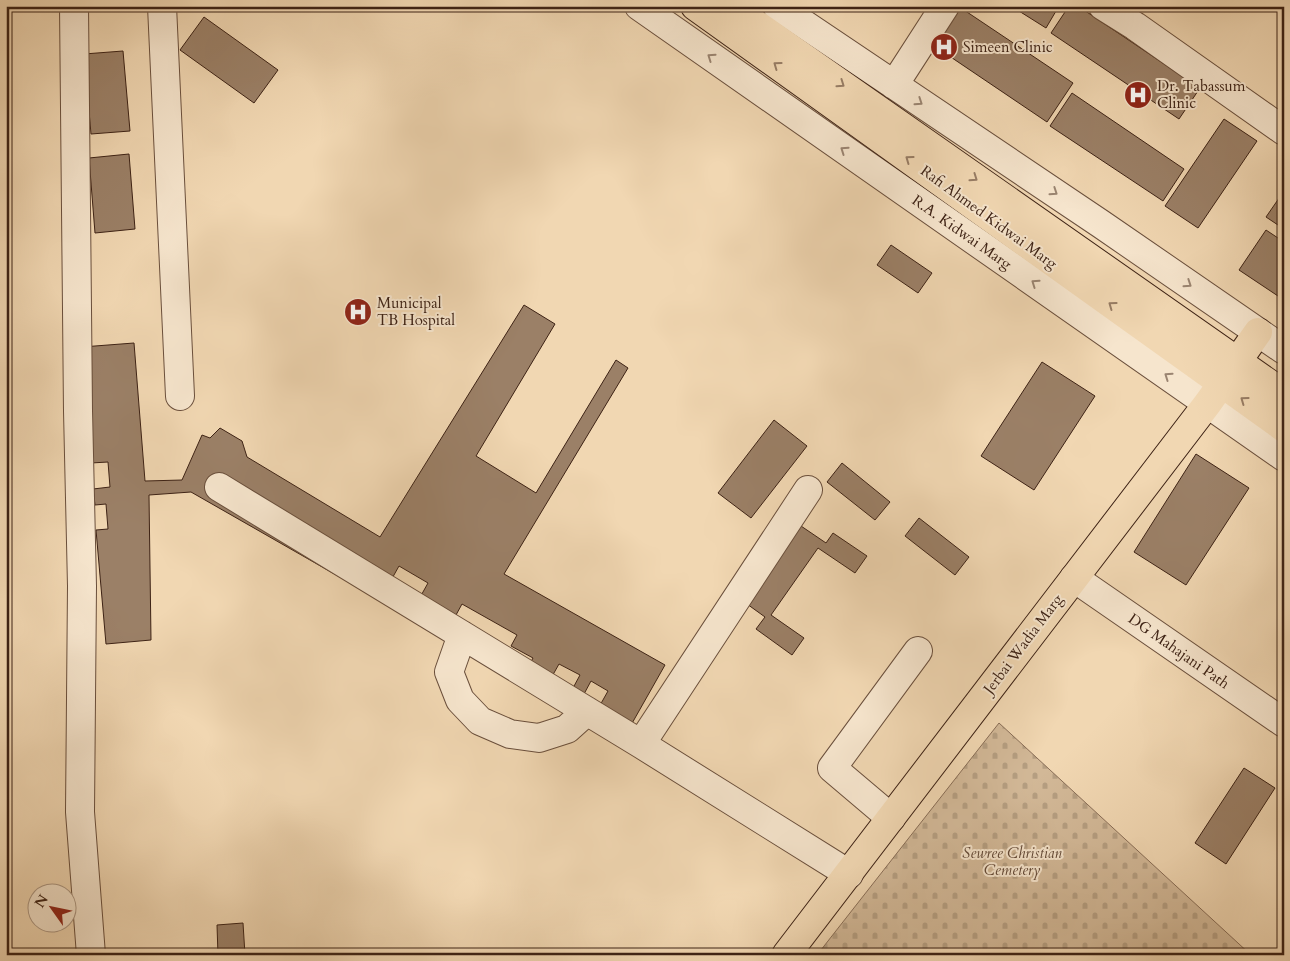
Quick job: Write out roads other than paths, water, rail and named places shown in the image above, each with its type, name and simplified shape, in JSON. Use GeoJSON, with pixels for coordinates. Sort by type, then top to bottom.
{"type":"FeatureCollection","features":[{"type":"Feature","properties":{"kind":"main road","name":"Rafi Ahmed Kidwai Marg"},"geometry":{"type":"LineString","coordinates":[[694,6],[1284,428]]}},
{"type":"Feature","properties":{"kind":"main road"},"geometry":{"type":"LineString","coordinates":[[730,6],[1223,383],[1284,394]]}},
{"type":"Feature","properties":{"kind":"main road","name":"Jerbai Wadia Marg"},"geometry":{"type":"LineString","coordinates":[[786,955],[1223,383],[1258,332]]}},
{"type":"Feature","properties":{"kind":"street"},"geometry":{"type":"LineString","coordinates":[[74,6],[78,411],[82,586],[80,812],[91,955]]}},
{"type":"Feature","properties":{"kind":"street"},"geometry":{"type":"LineString","coordinates":[[162,6],[180,396]]}},
{"type":"Feature","properties":{"kind":"street","name":"R.A. Kidwai Marg"},"geometry":{"type":"LineString","coordinates":[[639,6],[1223,383],[1284,457]]}},
{"type":"Feature","properties":{"kind":"street"},"geometry":{"type":"LineString","coordinates":[[777,6],[1284,350]]}},
{"type":"Feature","properties":{"kind":"street"},"geometry":{"type":"LineString","coordinates":[[894,85],[945,6]]}},
{"type":"Feature","properties":{"kind":"street"},"geometry":{"type":"LineString","coordinates":[[1103,6],[1135,26],[1284,131]]}},
{"type":"Feature","properties":{"kind":"street"},"geometry":{"type":"LineString","coordinates":[[219,487],[641,744],[849,874]]}},
{"type":"Feature","properties":{"kind":"street"},"geometry":{"type":"LineString","coordinates":[[641,744],[808,490]]}},
{"type":"Feature","properties":{"kind":"street","name":"DG Mahajani Path"},"geometry":{"type":"LineString","coordinates":[[1074,578],[1284,723]]}},
{"type":"Feature","properties":{"kind":"street"},"geometry":{"type":"LineString","coordinates":[[462,635],[449,672],[460,700],[480,722],[510,734],[539,738],[567,729],[587,711]]}},
{"type":"Feature","properties":{"kind":"street"},"geometry":{"type":"LineString","coordinates":[[891,818],[832,768],[918,651]]}},
{"type":"Feature","properties":{"kind":"place","name":"Simeen Clinic"},"geometry":{"type":"Point","coordinates":[944,47]}},
{"type":"Feature","properties":{"kind":"place","name":"Dr. Tabassum Clinic"},"geometry":{"type":"Point","coordinates":[1138,95]}},
{"type":"Feature","properties":{"kind":"place","name":"Municipal TB Hospital"},"geometry":{"type":"Point","coordinates":[358,312]}},
{"type":"Feature","properties":{"kind":"park label","name":"Sewree Christian Cemetery"},"geometry":{"type":"Point","coordinates":[1012,862]}}]}
